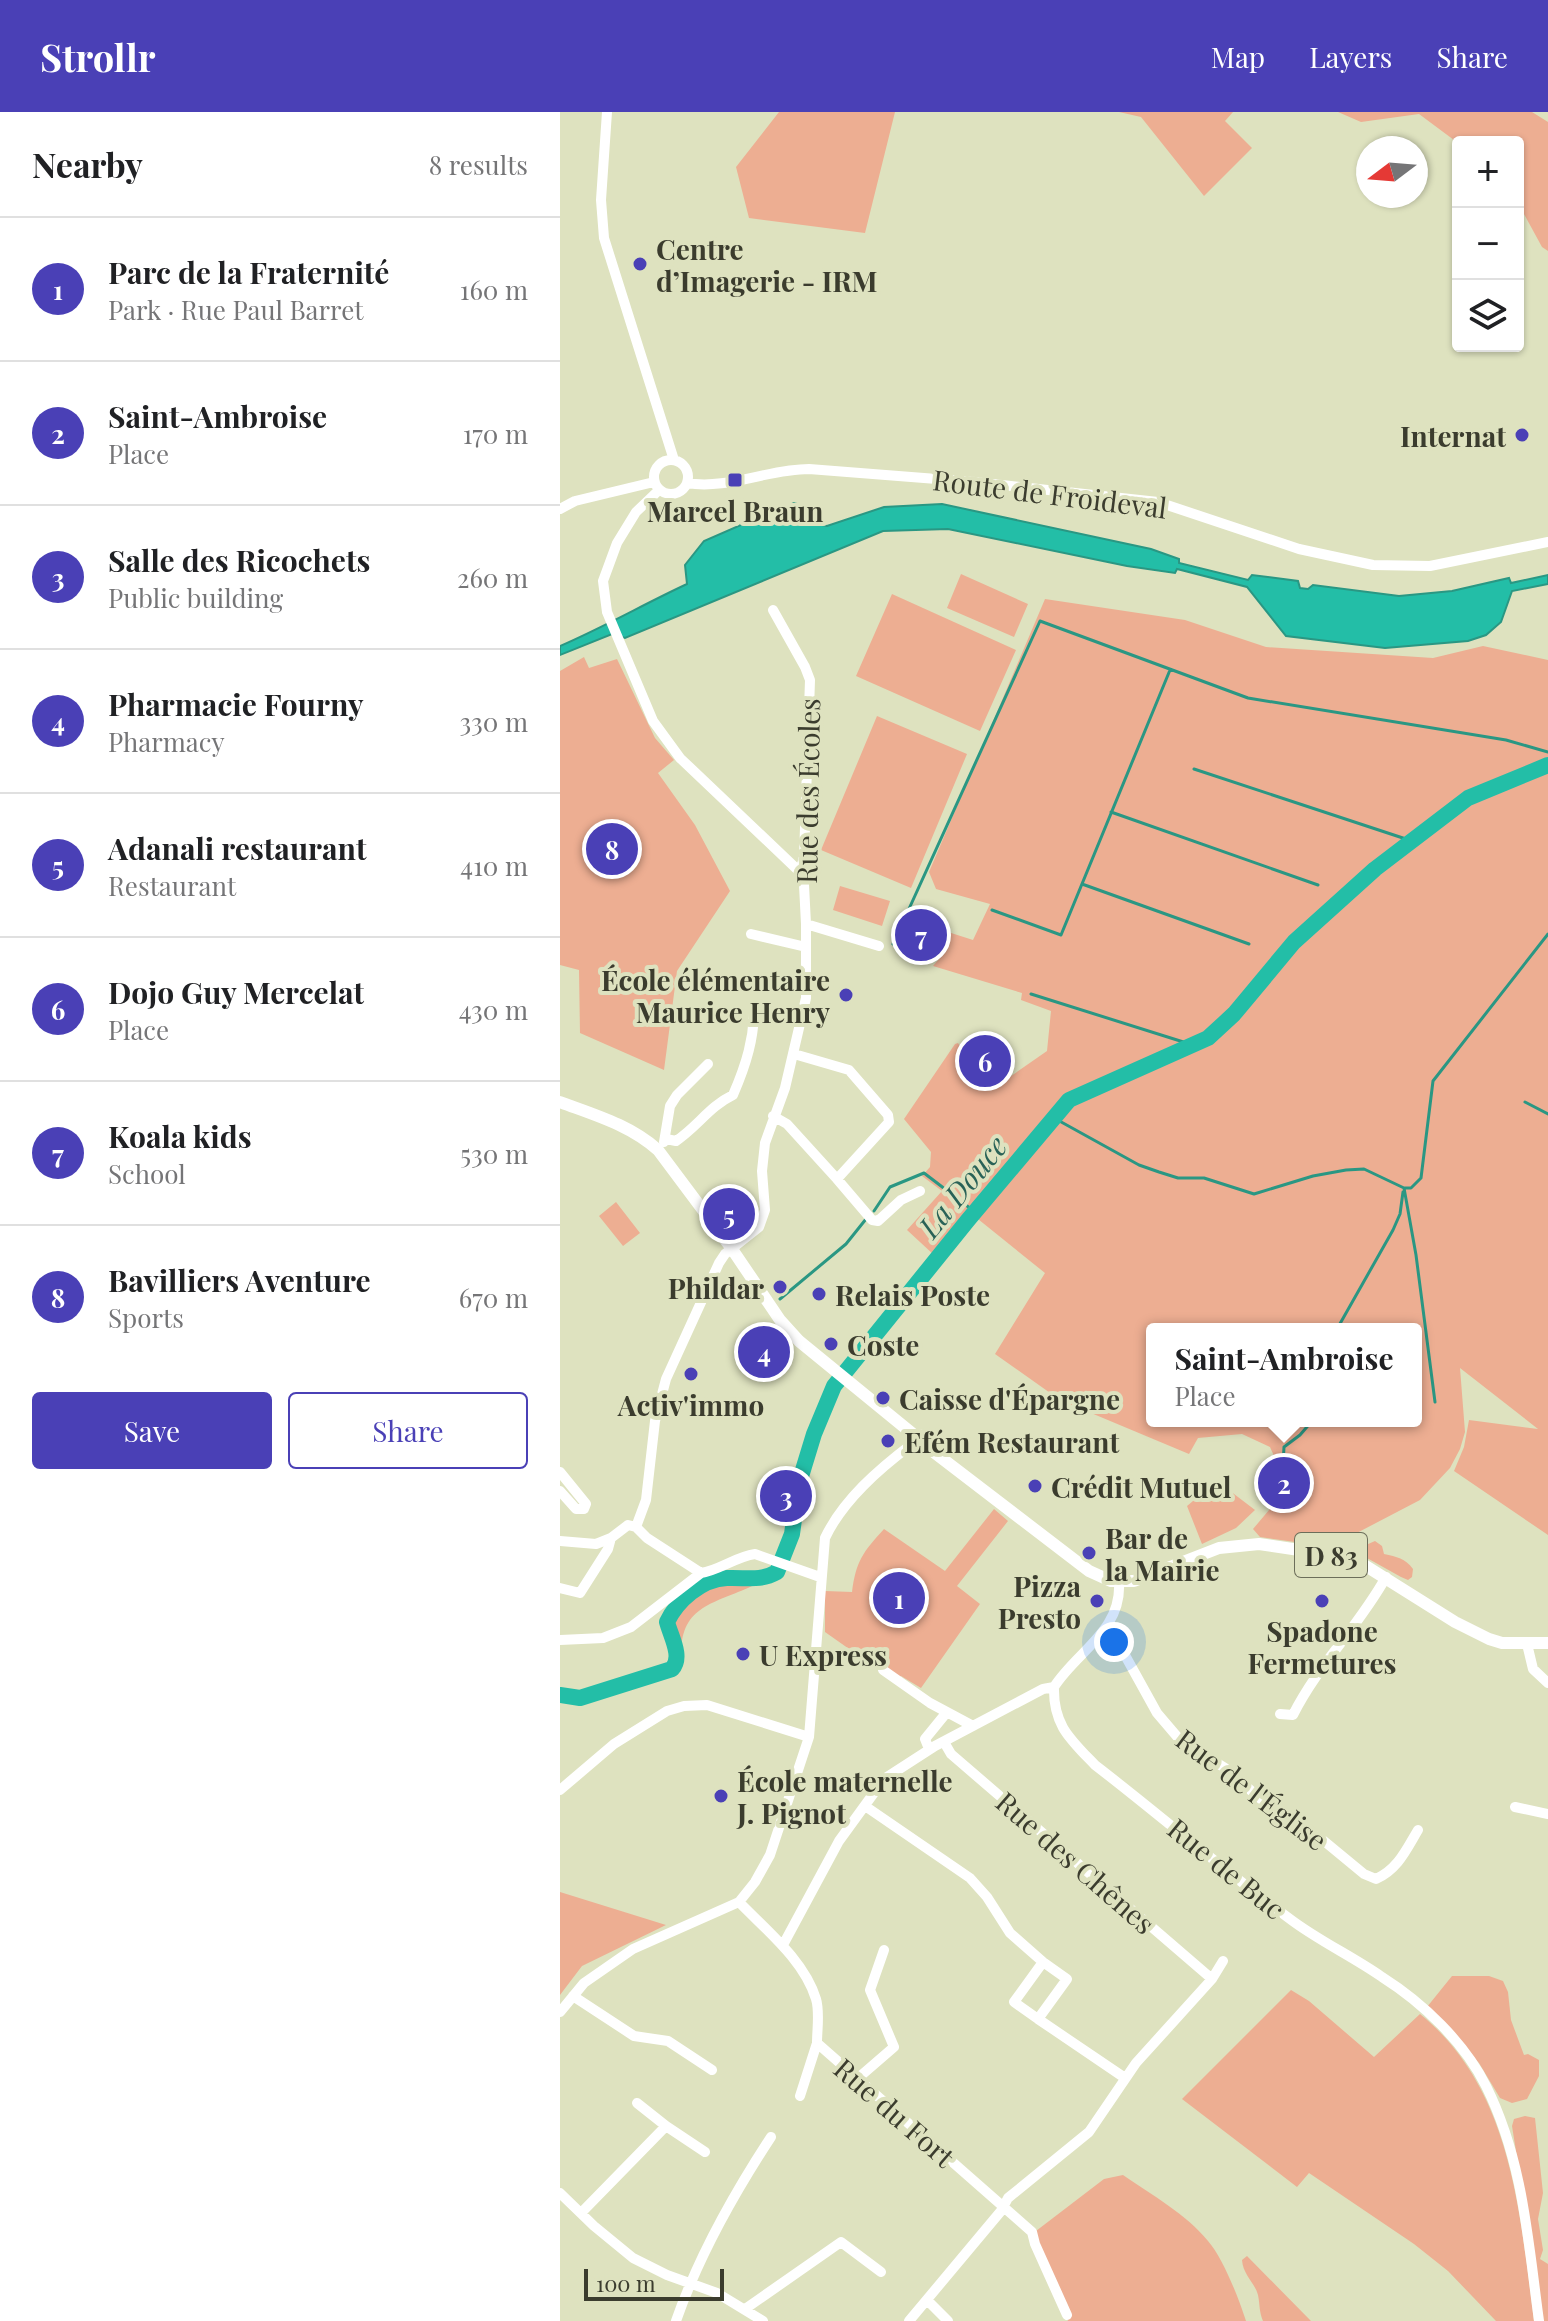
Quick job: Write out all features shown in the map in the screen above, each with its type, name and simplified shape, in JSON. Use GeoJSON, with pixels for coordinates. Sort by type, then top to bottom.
{"type":"FeatureCollection","features":[{"type":"Feature","properties":{"kind":"main road"},"geometry":{"type":"LineString","coordinates":[[560,1102],[624,1125],[643,1137],[658,1150],[780,1320],[829,1366],[916,1440],[1089,1571],[1119,1582]]}},
{"type":"Feature","properties":{"kind":"main road","name":"D 83"},"geometry":{"type":"LineString","coordinates":[[1119,1582],[1141,1579],[1219,1548],[1243,1544],[1333,1555],[1361,1563],[1476,1634],[1502,1643],[1548,1643]]}},
{"type":"Feature","properties":{"kind":"street"},"geometry":{"type":"LineString","coordinates":[[560,509],[575,501],[656,486],[675,494],[687,483],[687,471],[674,460],[604,238],[601,200],[607,112]]}},
{"type":"Feature","properties":{"kind":"street"},"geometry":{"type":"LineString","coordinates":[[674,460],[658,466],[655,471],[656,486],[617,543],[603,581],[604,602],[653,721],[680,758],[796,868]]}},
{"type":"Feature","properties":{"kind":"street","name":"Route de Froideval"},"geometry":{"type":"LineString","coordinates":[[687,483],[711,485],[785,469],[809,469],[1106,495],[1172,505],[1299,549],[1373,565],[1430,566],[1548,542]]}},
{"type":"Feature","properties":{"kind":"street","name":"Rue des Écoles"},"geometry":{"type":"LineString","coordinates":[[636,1527],[646,1500],[655,1421],[666,1379],[719,1263],[759,1227],[765,1210],[765,1143],[794,1054],[806,998],[804,885],[796,868],[804,857],[810,680],[773,610]]}},
{"type":"Feature","properties":{"kind":"street"},"geometry":{"type":"LineString","coordinates":[[806,924],[879,946]]}},
{"type":"Feature","properties":{"kind":"street"},"geometry":{"type":"LineString","coordinates":[[751,934],[806,947]]}},
{"type":"Feature","properties":{"kind":"street"},"geometry":{"type":"LineString","coordinates":[[666,1139],[676,1141],[717,1103],[733,1095],[755,1030],[754,1004]]}},
{"type":"Feature","properties":{"kind":"street"},"geometry":{"type":"LineString","coordinates":[[794,1054],[849,1070],[888,1115],[889,1122],[837,1179]]}},
{"type":"Feature","properties":{"kind":"street"},"geometry":{"type":"LineString","coordinates":[[658,1150],[666,1139],[670,1106],[708,1064]]}},
{"type":"Feature","properties":{"kind":"street"},"geometry":{"type":"LineString","coordinates":[[773,1116],[787,1124],[872,1220],[878,1221],[901,1200],[920,1191]]}},
{"type":"Feature","properties":{"kind":"street"},"geometry":{"type":"LineString","coordinates":[[560,2012],[602,1968],[633,1949],[739,1902],[755,1882],[770,1855],[809,1737],[825,1538],[836,1516],[887,1464],[916,1440]]}},
{"type":"Feature","properties":{"kind":"street"},"geometry":{"type":"LineString","coordinates":[[560,1472],[586,1504],[584,1509],[576,1509],[560,1491]]}},
{"type":"Feature","properties":{"kind":"street"},"geometry":{"type":"LineString","coordinates":[[560,1541],[596,1544],[611,1538],[628,1525],[636,1527],[647,1538],[701,1573]]}},
{"type":"Feature","properties":{"kind":"street"},"geometry":{"type":"LineString","coordinates":[[560,1588],[580,1593],[608,1549],[611,1538]]}},
{"type":"Feature","properties":{"kind":"street"},"geometry":{"type":"LineString","coordinates":[[560,1640],[603,1638],[631,1627],[701,1573],[724,1567],[743,1556],[755,1554],[820,1577]]}},
{"type":"Feature","properties":{"kind":"street"},"geometry":{"type":"LineString","coordinates":[[1280,1714],[1293,1715],[1308,1685],[1386,1577]]}},
{"type":"Feature","properties":{"kind":"street"},"geometry":{"type":"LineString","coordinates":[[783,1945],[839,1841],[884,1779],[929,1749],[1043,1689],[1054,1687],[1107,1630],[1118,1606],[1119,1582]]}},
{"type":"Feature","properties":{"kind":"street","name":"Rue de l'Église"},"geometry":{"type":"LineString","coordinates":[[1107,1630],[1157,1713],[1180,1740],[1225,1768],[1279,1815],[1324,1841],[1364,1874],[1376,1879],[1390,1872],[1418,1830]]}},
{"type":"Feature","properties":{"kind":"street"},"geometry":{"type":"LineString","coordinates":[[1527,1644],[1533,1669],[1548,1683]]}},
{"type":"Feature","properties":{"kind":"street"},"geometry":{"type":"LineString","coordinates":[[883,1670],[973,1726]]}},
{"type":"Feature","properties":{"kind":"street","name":"Rue de Buc"},"geometry":{"type":"LineString","coordinates":[[1054,1687],[1055,1711],[1059,1722],[1074,1744],[1095,1765],[1277,1910],[1384,1978],[1436,2021],[1484,2082],[1508,2136],[1518,2176],[1539,2321]]}},
{"type":"Feature","properties":{"kind":"street"},"geometry":{"type":"LineString","coordinates":[[560,1790],[614,1744],[667,1711],[684,1706],[707,1705],[809,1737]]}},
{"type":"Feature","properties":{"kind":"street"},"geometry":{"type":"LineString","coordinates":[[929,1749],[925,1739],[947,1712]]}},
{"type":"Feature","properties":{"kind":"street","name":"Rue des Chênes"},"geometry":{"type":"LineString","coordinates":[[944,1742],[951,1754],[1212,1979]]}},
{"type":"Feature","properties":{"kind":"street"},"geometry":{"type":"LineString","coordinates":[[865,1806],[970,1878],[987,1897],[1010,1933],[1067,1979],[1038,2019]]}},
{"type":"Feature","properties":{"kind":"street"},"geometry":{"type":"LineString","coordinates":[[1515,1807],[1548,1814]]}},
{"type":"Feature","properties":{"kind":"street","name":"Rue du Fort"},"geometry":{"type":"LineString","coordinates":[[739,1902],[783,1945],[812,1988],[818,2002],[817,2043],[1032,2232],[1067,2315]]}},
{"type":"Feature","properties":{"kind":"street"},"geometry":{"type":"LineString","coordinates":[[857,2079],[894,2047],[870,1990],[884,1950]]}},
{"type":"Feature","properties":{"kind":"street"},"geometry":{"type":"LineString","coordinates":[[909,2321],[1008,2198],[1089,2132],[1125,2078],[1212,1979],[1223,1961]]}},
{"type":"Feature","properties":{"kind":"street"},"geometry":{"type":"LineString","coordinates":[[1043,1962],[1014,2002],[1125,2078]]}},
{"type":"Feature","properties":{"kind":"street"},"geometry":{"type":"LineString","coordinates":[[573,1996],[634,2036],[668,2041],[712,2070]]}},
{"type":"Feature","properties":{"kind":"street"},"geometry":{"type":"LineString","coordinates":[[800,2096],[817,2043]]}},
{"type":"Feature","properties":{"kind":"street"},"geometry":{"type":"LineString","coordinates":[[637,2103],[705,2152]]}},
{"type":"Feature","properties":{"kind":"street"},"geometry":{"type":"LineString","coordinates":[[581,2213],[666,2126]]}},
{"type":"Feature","properties":{"kind":"street"},"geometry":{"type":"LineString","coordinates":[[676,2321],[690,2282],[734,2195],[771,2137]]}},
{"type":"Feature","properties":{"kind":"street"},"geometry":{"type":"LineString","coordinates":[[560,2193],[633,2258],[717,2293],[763,2321]]}},
{"type":"Feature","properties":{"kind":"street"},"geometry":{"type":"LineString","coordinates":[[745,2309],[841,2242],[881,2272]]}},
{"type":"Feature","properties":{"kind":"street"},"geometry":{"type":"LineString","coordinates":[[927,2300],[948,2321]]}},
{"type":"Feature","properties":{"kind":"shaded area"},"geometry":{"type":"Polygon","coordinates":[[[779,112],[895,112],[865,233],[749,218],[736,167],[779,112]]]}},
{"type":"Feature","properties":{"kind":"shaded area"},"geometry":{"type":"Polygon","coordinates":[[[1119,112],[1233,112],[1225,121],[1252,148],[1204,196],[1141,117],[1119,112]]]}},
{"type":"Feature","properties":{"kind":"shaded area"},"geometry":{"type":"Polygon","coordinates":[[[1338,112],[1532,112],[1548,122],[1548,251],[1542,247],[1524,214],[1524,136],[1452,136],[1452,139],[1419,114],[1361,122],[1338,112]]]}},
{"type":"Feature","properties":{"kind":"shaded area"},"geometry":{"type":"Polygon","coordinates":[[[961,574],[1028,604],[1014,637],[947,608],[961,574]]]}},
{"type":"Feature","properties":{"kind":"shaded area"},"geometry":{"type":"Polygon","coordinates":[[[892,594],[1016,650],[980,731],[856,676],[892,594]]]}},
{"type":"Feature","properties":{"kind":"shaded area"},"geometry":{"type":"Polygon","coordinates":[[[1045,599],[1185,620],[1266,647],[1433,658],[1483,646],[1548,660],[1548,1535],[1454,1471],[1464,1447],[1469,1420],[1538,1429],[1460,1368],[1465,1432],[1450,1468],[1420,1500],[1330,1547],[1260,1537],[1253,1529],[1280,1497],[1274,1489],[1278,1484],[1279,1468],[1270,1447],[1242,1434],[1198,1438],[1189,1454],[1060,1400],[995,1354],[1045,1273],[968,1211],[934,1255],[907,1230],[942,1191],[922,1176],[930,1167],[931,1152],[904,1119],[955,1044],[958,1043],[991,1090],[1047,1051],[1051,1011],[1021,1000],[1022,993],[933,966],[944,953],[948,932],[973,940],[990,904],[936,889],[929,872],[1045,599]]]}},
{"type":"Feature","properties":{"kind":"shaded area"},"geometry":{"type":"Polygon","coordinates":[[[584,657],[589,668],[617,659],[655,738],[674,760],[658,773],[695,825],[730,891],[677,971],[664,1070],[580,1033],[579,970],[560,965],[560,671],[584,657]]]}},
{"type":"Feature","properties":{"kind":"shaded area"},"geometry":{"type":"Polygon","coordinates":[[[877,716],[967,754],[911,888],[821,850],[877,716]]]}},
{"type":"Feature","properties":{"kind":"shaded area"},"geometry":{"type":"Polygon","coordinates":[[[840,886],[890,901],[882,926],[833,910],[840,886]]]}},
{"type":"Feature","properties":{"kind":"shaded area"},"geometry":{"type":"Polygon","coordinates":[[[616,1202],[640,1233],[623,1246],[599,1216],[616,1202]]]}},
{"type":"Feature","properties":{"kind":"shaded area"},"geometry":{"type":"Polygon","coordinates":[[[1217,1481],[1255,1510],[1236,1528],[1202,1544],[1187,1506],[1217,1481]]]}},
{"type":"Feature","properties":{"kind":"shaded area"},"geometry":{"type":"Polygon","coordinates":[[[994,1509],[1008,1521],[957,1586],[980,1604],[921,1688],[901,1676],[896,1682],[825,1632],[825,1591],[852,1592],[862,1558],[884,1529],[945,1571],[994,1509]]]}},
{"type":"Feature","properties":{"kind":"shaded area"},"geometry":{"type":"Polygon","coordinates":[[[1375,1541],[1382,1546],[1384,1554],[1400,1558],[1410,1565],[1412,1577],[1408,1580],[1401,1577],[1358,1553],[1359,1548],[1375,1541]]]}},
{"type":"Feature","properties":{"kind":"shaded area"},"geometry":{"type":"Polygon","coordinates":[[[749,1582],[752,1586],[713,1602],[694,1615],[687,1625],[681,1653],[671,1627],[676,1611],[708,1586],[749,1582]]]}},
{"type":"Feature","properties":{"kind":"shaded area"},"geometry":{"type":"Polygon","coordinates":[[[560,1892],[666,1925],[582,1966],[560,1995],[560,1892]]]}},
{"type":"Feature","properties":{"kind":"shaded area"},"geometry":{"type":"Polygon","coordinates":[[[1452,1976],[1489,1976],[1503,1981],[1508,1992],[1511,2020],[1524,2055],[1539,2060],[1539,2076],[1527,2099],[1512,2103],[1500,2098],[1479,2063],[1427,2007],[1452,1976]]]}},
{"type":"Feature","properties":{"kind":"shaded area"},"geometry":{"type":"Polygon","coordinates":[[[1291,1990],[1309,2001],[1374,2057],[1420,2014],[1451,2044],[1475,2078],[1493,2115],[1506,2155],[1516,2196],[1534,2321],[1496,2321],[1448,2271],[1414,2244],[1309,2173],[1297,2187],[1182,2099],[1291,1990]]]}},
{"type":"Feature","properties":{"kind":"shaded area"},"geometry":{"type":"Polygon","coordinates":[[[1525,2116],[1535,2118],[1543,2193],[1538,2219],[1543,2250],[1540,2259],[1548,2264],[1548,2321],[1543,2321],[1512,2126],[1514,2119],[1525,2116]]]}},
{"type":"Feature","properties":{"kind":"shaded area"},"geometry":{"type":"Polygon","coordinates":[[[1123,2175],[1179,2214],[1214,2248],[1246,2321],[1068,2321],[1035,2242],[1036,2231],[1104,2179],[1123,2175]]]}},
{"type":"Feature","properties":{"kind":"shaded area"},"geometry":{"type":"Polygon","coordinates":[[[1247,2256],[1311,2321],[1263,2321],[1258,2295],[1243,2265],[1242,2260],[1247,2256]]]}},
{"type":"Feature","properties":{"kind":"water"},"geometry":{"type":"Polygon","coordinates":[[[794,503],[809,508],[817,524],[827,526],[884,507],[942,504],[1151,549],[1179,559],[1179,563],[1248,580],[1252,575],[1298,581],[1300,588],[1308,589],[1313,585],[1399,596],[1452,591],[1509,578],[1511,583],[1548,575],[1548,584],[1512,591],[1501,622],[1486,635],[1468,641],[1385,648],[1286,636],[1247,587],[1177,569],[1175,573],[1127,566],[948,529],[883,531],[625,638],[612,634],[560,655],[560,646],[687,584],[685,565],[704,541],[759,517],[772,519],[778,510],[794,503]]]}},
{"type":"Feature","properties":{"kind":"waterway"},"geometry":{"type":"LineString","coordinates":[[893,944],[1040,621],[1248,698],[1506,740],[1548,752]]}},
{"type":"Feature","properties":{"kind":"waterway"},"geometry":{"type":"LineString","coordinates":[[992,910],[1061,935],[1170,670]]}},
{"type":"Feature","properties":{"kind":"waterway","name":"La Douce"},"geometry":{"type":"LineString","coordinates":[[560,1695],[580,1698],[672,1669],[676,1653],[667,1622],[691,1592],[717,1579],[758,1578],[777,1572],[792,1534],[799,1483],[814,1434],[834,1386],[1069,1100],[1208,1038],[1234,1014],[1294,942],[1375,869],[1468,798],[1548,765]]}},
{"type":"Feature","properties":{"kind":"waterway"},"geometry":{"type":"LineString","coordinates":[[1194,769],[1412,841]]}},
{"type":"Feature","properties":{"kind":"waterway"},"geometry":{"type":"LineString","coordinates":[[1111,812],[1318,885]]}},
{"type":"Feature","properties":{"kind":"waterway"},"geometry":{"type":"LineString","coordinates":[[1082,884],[1249,944]]}},
{"type":"Feature","properties":{"kind":"waterway"},"geometry":{"type":"LineString","coordinates":[[1054,1118],[1139,1165],[1178,1178],[1204,1178],[1254,1194],[1313,1176],[1364,1169],[1404,1188],[1411,1188],[1421,1178],[1433,1081],[1548,934]]}},
{"type":"Feature","properties":{"kind":"waterway"},"geometry":{"type":"LineString","coordinates":[[1031,994],[1193,1045]]}},
{"type":"Feature","properties":{"kind":"waterway"},"geometry":{"type":"LineString","coordinates":[[1525,1102],[1548,1114]]}},
{"type":"Feature","properties":{"kind":"waterway"},"geometry":{"type":"LineString","coordinates":[[874,1211],[890,1187],[924,1173],[975,1212]]}},
{"type":"Feature","properties":{"kind":"waterway"},"geometry":{"type":"LineString","coordinates":[[1404,1188],[1435,1402]]}},
{"type":"Feature","properties":{"kind":"waterway"},"geometry":{"type":"LineString","coordinates":[[1340,1323],[1393,1230],[1400,1214],[1403,1192]]}},
{"type":"Feature","properties":{"kind":"waterway"},"geometry":{"type":"LineString","coordinates":[[780,1299],[846,1244],[866,1219]]}},
{"type":"Feature","properties":{"kind":"waterway"},"geometry":{"type":"LineString","coordinates":[[1288,1476],[1283,1464],[1284,1447],[1307,1427]]}},
{"type":"Feature","properties":{"kind":"place","name":"Centre d’Imagerie - IRM"},"geometry":{"type":"Point","coordinates":[640,264]}},
{"type":"Feature","properties":{"kind":"place","name":"Internat"},"geometry":{"type":"Point","coordinates":[1522,435]}},
{"type":"Feature","properties":{"kind":"place","name":"Marcel Braun"},"geometry":{"type":"Point","coordinates":[735,480]}},
{"type":"Feature","properties":{"kind":"place","name":"Bavilliers Aventure"},"geometry":{"type":"Point","coordinates":[612,849]}},
{"type":"Feature","properties":{"kind":"place","name":"Koala kids"},"geometry":{"type":"Point","coordinates":[921,935]}},
{"type":"Feature","properties":{"kind":"place","name":"École élémentaire Maurice Henry"},"geometry":{"type":"Point","coordinates":[846,995]}},
{"type":"Feature","properties":{"kind":"place","name":"Dojo Guy Mercelat"},"geometry":{"type":"Point","coordinates":[985,1061]}},
{"type":"Feature","properties":{"kind":"place","name":"Adanali restaurant"},"geometry":{"type":"Point","coordinates":[729,1214]}},
{"type":"Feature","properties":{"kind":"place","name":"Phildar"},"geometry":{"type":"Point","coordinates":[780,1287]}},
{"type":"Feature","properties":{"kind":"place","name":"Relais Poste"},"geometry":{"type":"Point","coordinates":[819,1294]}},
{"type":"Feature","properties":{"kind":"place","name":"Coste"},"geometry":{"type":"Point","coordinates":[831,1344]}},
{"type":"Feature","properties":{"kind":"place","name":"Pharmacie Fourny"},"geometry":{"type":"Point","coordinates":[764,1352]}},
{"type":"Feature","properties":{"kind":"place","name":"Activ'immo"},"geometry":{"type":"Point","coordinates":[691,1374]}},
{"type":"Feature","properties":{"kind":"place","name":"Caisse d'Épargne"},"geometry":{"type":"Point","coordinates":[883,1398]}},
{"type":"Feature","properties":{"kind":"place","name":"Efém Restaurant"},"geometry":{"type":"Point","coordinates":[888,1441]}},
{"type":"Feature","properties":{"kind":"place","name":"Saint-Ambroise"},"geometry":{"type":"Point","coordinates":[1284,1483]}},
{"type":"Feature","properties":{"kind":"place","name":"Crédit Mutuel"},"geometry":{"type":"Point","coordinates":[1035,1486]}},
{"type":"Feature","properties":{"kind":"place","name":"Salle des Ricochets"},"geometry":{"type":"Point","coordinates":[786,1496]}},
{"type":"Feature","properties":{"kind":"place","name":"Bar de la Mairie"},"geometry":{"type":"Point","coordinates":[1089,1553]}},
{"type":"Feature","properties":{"kind":"place","name":"Parc de la Fraternité"},"geometry":{"type":"Point","coordinates":[899,1598]}},
{"type":"Feature","properties":{"kind":"place","name":"Pizza Presto"},"geometry":{"type":"Point","coordinates":[1097,1601]}},
{"type":"Feature","properties":{"kind":"place","name":"Spadone Fermetures"},"geometry":{"type":"Point","coordinates":[1322,1601]}},
{"type":"Feature","properties":{"kind":"place","name":"U Express"},"geometry":{"type":"Point","coordinates":[743,1654]}},
{"type":"Feature","properties":{"kind":"place","name":"École maternelle J. Pignot"},"geometry":{"type":"Point","coordinates":[721,1796]}}]}
